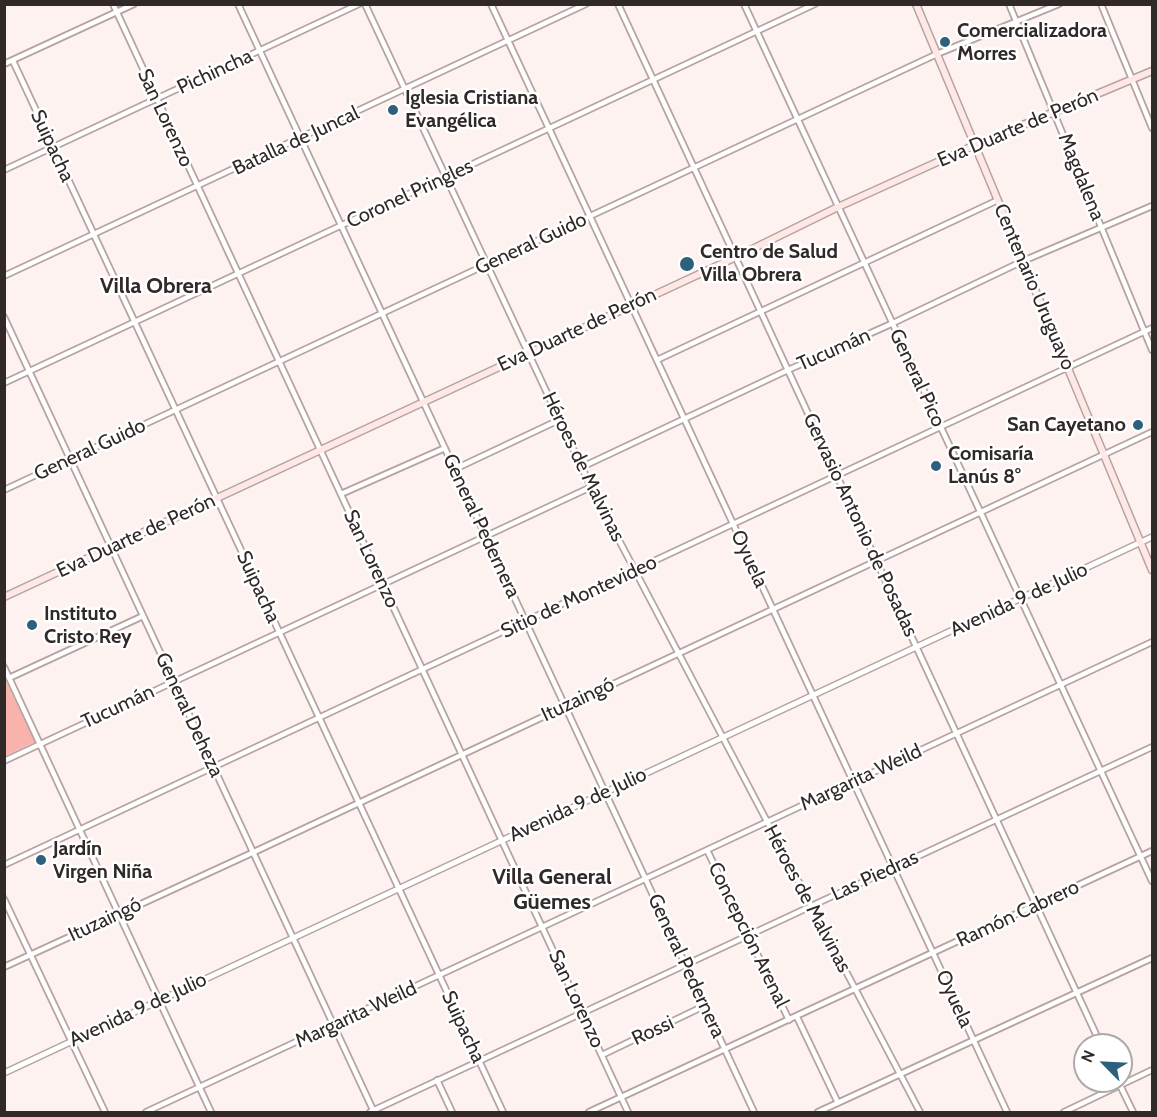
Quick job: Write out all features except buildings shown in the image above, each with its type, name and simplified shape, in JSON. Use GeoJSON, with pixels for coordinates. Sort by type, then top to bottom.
{"type":"FeatureCollection","features":[{"type":"Feature","properties":{"kind":"main road","name":"Centenario Uruguayo"},"geometry":{"type":"LineString","coordinates":[[916,4],[1152,570]]}},
{"type":"Feature","properties":{"kind":"main road","name":"Eva Duarte de Perón"},"geometry":{"type":"LineString","coordinates":[[4,597],[736,257],[838,207],[975,145],[1152,71]]}},
{"type":"Feature","properties":{"kind":"street","name":"San Lorenzo"},"geometry":{"type":"LineString","coordinates":[[113,4],[628,1113]]}},
{"type":"Feature","properties":{"kind":"street"},"geometry":{"type":"LineString","coordinates":[[4,64],[134,4]]}},
{"type":"Feature","properties":{"kind":"street","name":"General Pedernera"},"geometry":{"type":"LineString","coordinates":[[238,4],[754,1113]]}},
{"type":"Feature","properties":{"kind":"street","name":"Pichincha"},"geometry":{"type":"LineString","coordinates":[[4,170],[359,4]]}},
{"type":"Feature","properties":{"kind":"street","name":"Héroes de Malvinas"},"geometry":{"type":"LineString","coordinates":[[365,4],[591,487],[920,1113]]}},
{"type":"Feature","properties":{"kind":"street","name":"Oyuela"},"geometry":{"type":"LineString","coordinates":[[491,4],[1007,1113]]}},
{"type":"Feature","properties":{"kind":"street","name":"Batalla de Juncal"},"geometry":{"type":"LineString","coordinates":[[4,276],[586,4]]}},
{"type":"Feature","properties":{"kind":"street","name":"Gervasio Antonio de Posadas"},"geometry":{"type":"LineString","coordinates":[[618,4],[1095,1033]]}},
{"type":"Feature","properties":{"kind":"street","name":"General Pico"},"geometry":{"type":"LineString","coordinates":[[744,4],[1152,881]]}},
{"type":"Feature","properties":{"kind":"street","name":"Coronel Pringles"},"geometry":{"type":"LineString","coordinates":[[4,383],[815,4]]}},
{"type":"Feature","properties":{"kind":"street","name":"Magdalena"},"geometry":{"type":"LineString","coordinates":[[1009,4],[1152,350]]}},
{"type":"Feature","properties":{"kind":"street","name":"General Guido"},"geometry":{"type":"LineString","coordinates":[[4,490],[937,54],[1059,4]]}},
{"type":"Feature","properties":{"kind":"street"},"geometry":{"type":"LineString","coordinates":[[1101,4],[1152,128]]}},
{"type":"Feature","properties":{"kind":"street","name":"Suipacha"},"geometry":{"type":"LineString","coordinates":[[13,61],[503,1113]]}},
{"type":"Feature","properties":{"kind":"street"},"geometry":{"type":"LineString","coordinates":[[657,360],[998,200]]}},
{"type":"Feature","properties":{"kind":"street","name":"Tucumán"},"geometry":{"type":"LineString","coordinates":[[582,467],[1023,261],[1152,206]]}},
{"type":"Feature","properties":{"kind":"street","name":"General Deheza"},"geometry":{"type":"LineString","coordinates":[[4,317],[294,937],[373,1112]]}},
{"type":"Feature","properties":{"kind":"street","name":"Sitio de Montevideo"},"geometry":{"type":"LineString","coordinates":[[4,865],[1152,328]]}},
{"type":"Feature","properties":{"kind":"street"},"geometry":{"type":"LineString","coordinates":[[455,469],[559,420]]}},
{"type":"Feature","properties":{"kind":"street","name":"Ituzaingó"},"geometry":{"type":"LineString","coordinates":[[4,967],[1152,432]]}},
{"type":"Feature","properties":{"kind":"street"},"geometry":{"type":"LineString","coordinates":[[341,494],[445,448]]}},
{"type":"Feature","properties":{"kind":"street","name":"Tucumán"},"geometry":{"type":"LineString","coordinates":[[4,761],[591,487]]}},
{"type":"Feature","properties":{"kind":"street","name":"Avenida 9 de Julio"},"geometry":{"type":"LineString","coordinates":[[4,1073],[1152,537]]}},
{"type":"Feature","properties":{"kind":"street"},"geometry":{"type":"LineString","coordinates":[[9,678],[143,616]]}},
{"type":"Feature","properties":{"kind":"street","name":"Margarita Weild"},"geometry":{"type":"LineString","coordinates":[[146,1113],[1152,642]]}},
{"type":"Feature","properties":{"kind":"street"},"geometry":{"type":"LineString","coordinates":[[4,667],[212,1113]]}},
{"type":"Feature","properties":{"kind":"street","name":"Las Piedras"},"geometry":{"type":"LineString","coordinates":[[373,1112],[479,1060],[1152,747]]}},
{"type":"Feature","properties":{"kind":"street","name":"Concepción Arenal"},"geometry":{"type":"LineString","coordinates":[[707,850],[789,1020]]}},
{"type":"Feature","properties":{"kind":"street","name":"Ramón Cabrero"},"geometry":{"type":"LineString","coordinates":[[590,1113],[1152,851]]}},
{"type":"Feature","properties":{"kind":"street"},"geometry":{"type":"LineString","coordinates":[[4,899],[105,1113]]}},
{"type":"Feature","properties":{"kind":"street"},"geometry":{"type":"LineString","coordinates":[[818,1113],[1152,958]]}},
{"type":"Feature","properties":{"kind":"street","name":"Rossi"},"geometry":{"type":"LineString","coordinates":[[602,1055],[704,1006]]}},
{"type":"Feature","properties":{"kind":"street","name":"Concepción Arenal"},"geometry":{"type":"LineString","coordinates":[[797,1017],[838,1103]]}},
{"type":"Feature","properties":{"kind":"street"},"geometry":{"type":"LineString","coordinates":[[1133,1077],[1152,1070]]}},
{"type":"Feature","properties":{"kind":"street"},"geometry":{"type":"LineString","coordinates":[[437,1080],[452,1113]]}},
{"type":"Feature","properties":{"kind":"street"},"geometry":{"type":"LineString","coordinates":[[1064,1113],[1101,1093]]}},
{"type":"Feature","properties":{"kind":"street"},"geometry":{"type":"LineString","coordinates":[[1124,1093],[1133,1113]]}},
{"type":"Feature","properties":{"kind":"shaded area"},"geometry":{"type":"Polygon","coordinates":[[[4,677],[35,742],[5,756],[4,756],[4,677]]]}},
{"type":"Feature","properties":{"kind":"place","name":"Comercializadora Morres"},"geometry":{"type":"Point","coordinates":[945,42]}},
{"type":"Feature","properties":{"kind":"place","name":"Iglesia Cristiana Evangélica"},"geometry":{"type":"Point","coordinates":[393,110]}},
{"type":"Feature","properties":{"kind":"place","name":"Centro de Salud Villa Obrera"},"geometry":{"type":"Point","coordinates":[687,264]}},
{"type":"Feature","properties":{"kind":"place","name":"San Cayetano"},"geometry":{"type":"Point","coordinates":[1138,425]}},
{"type":"Feature","properties":{"kind":"place","name":"Comisaría Lanús 8°"},"geometry":{"type":"Point","coordinates":[936,466]}},
{"type":"Feature","properties":{"kind":"place","name":"Instituto Cristo Rey"},"geometry":{"type":"Point","coordinates":[32,625]}},
{"type":"Feature","properties":{"kind":"place","name":"Jardín Virgen Niña"},"geometry":{"type":"Point","coordinates":[41,860]}},
{"type":"Feature","properties":{"kind":"district","name":"Villa Obrera"},"geometry":{"type":"Point","coordinates":[156,287]}},
{"type":"Feature","properties":{"kind":"district","name":"Villa General Güemes"},"geometry":{"type":"Point","coordinates":[552,890]}}]}
